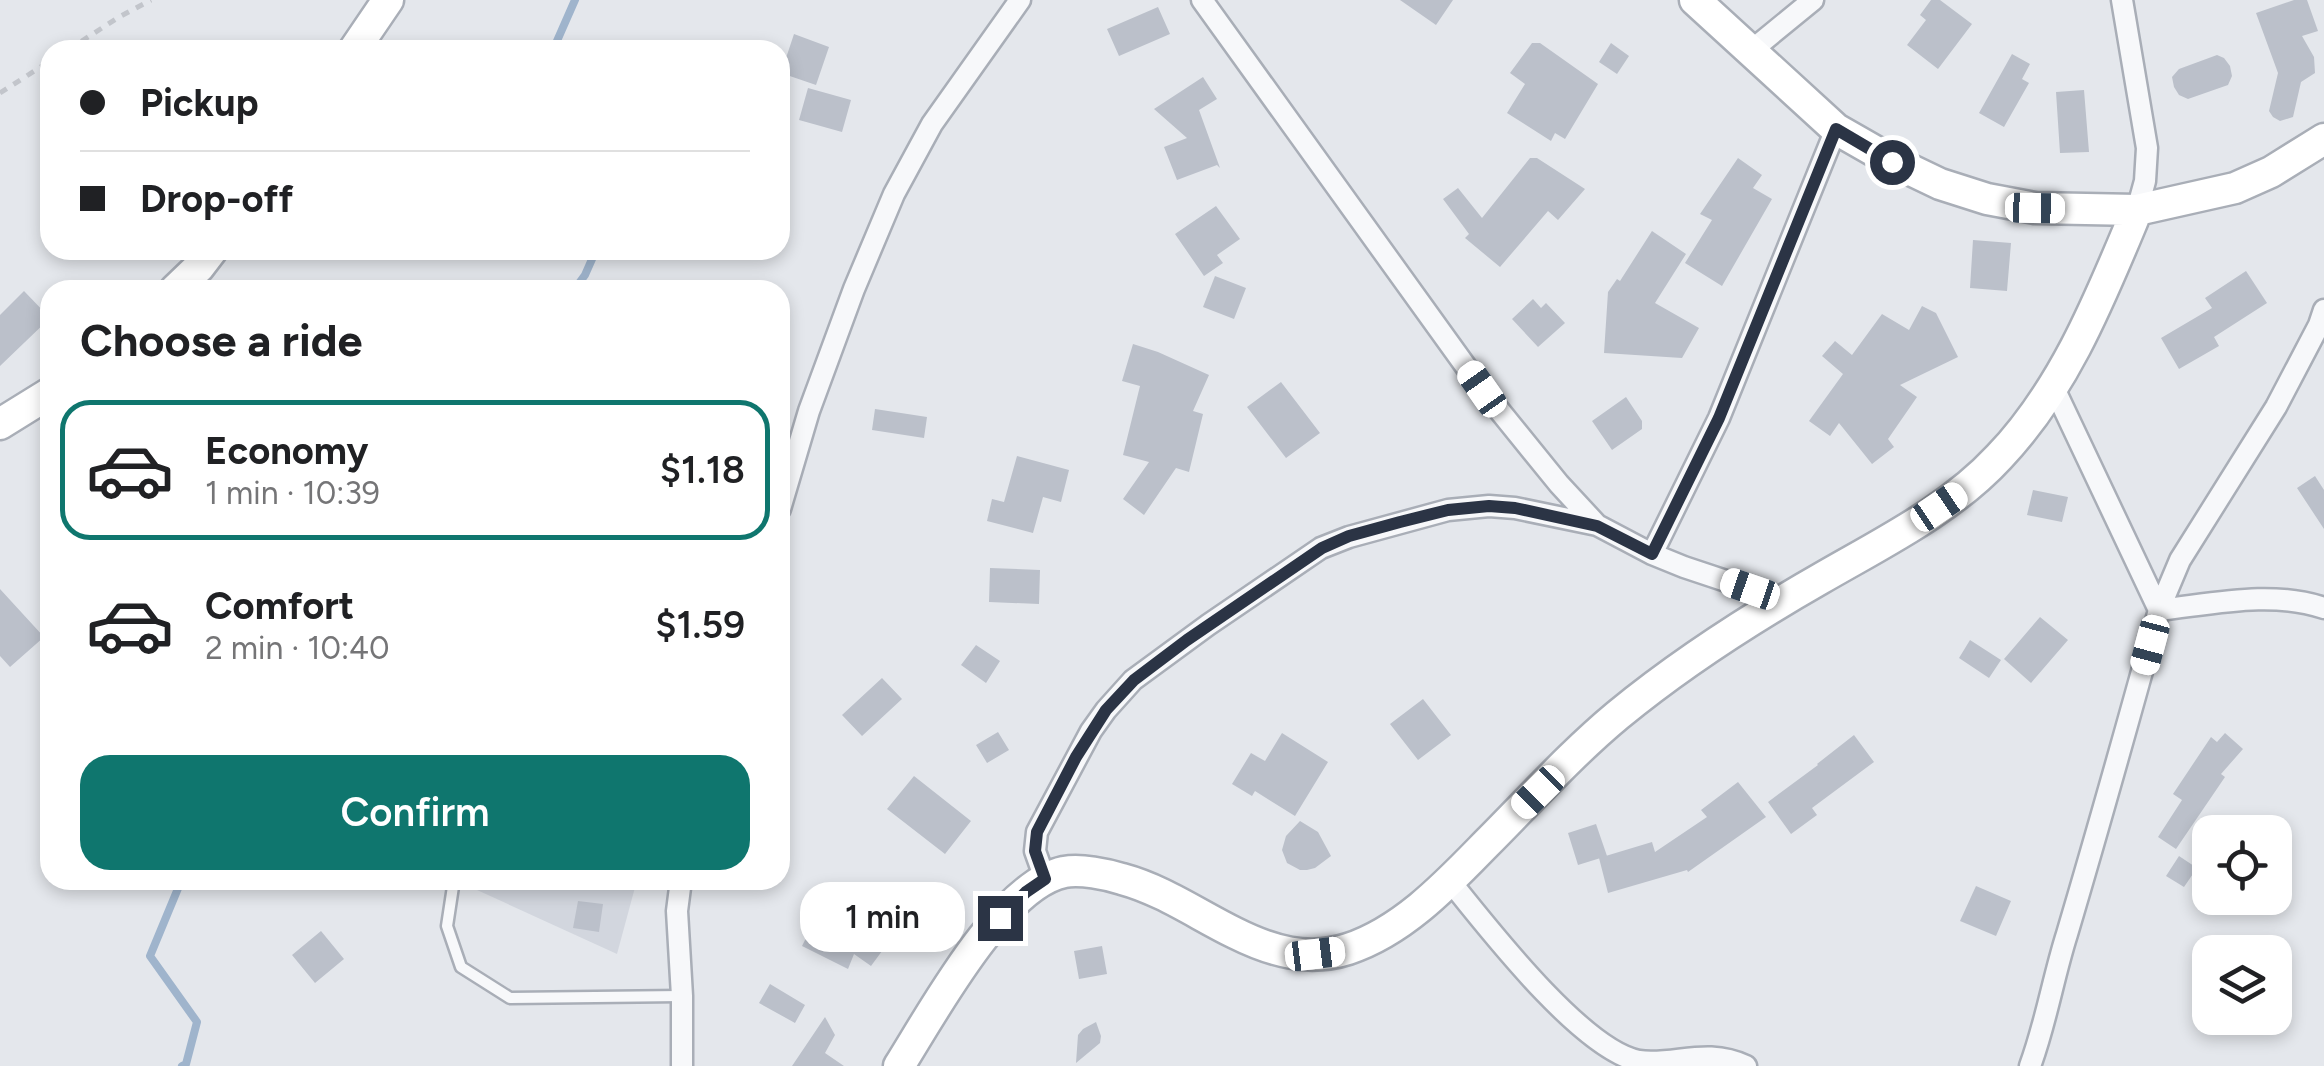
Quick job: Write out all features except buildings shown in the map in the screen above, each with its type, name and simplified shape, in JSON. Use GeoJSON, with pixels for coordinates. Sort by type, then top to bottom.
{"type":"FeatureCollection","features":[{"type":"Feature","properties":{"kind":"street"},"geometry":{"type":"LineString","coordinates":[[361,40],[388,0]]}},
{"type":"Feature","properties":{"kind":"street"},"geometry":{"type":"LineString","coordinates":[[790,473],[808,411],[894,194],[932,124],[1020,0]]}},
{"type":"Feature","properties":{"kind":"street"},"geometry":{"type":"LineString","coordinates":[[1202,0],[1482,389],[1597,526]]}},
{"type":"Feature","properties":{"kind":"street"},"geometry":{"type":"LineString","coordinates":[[1696,0],[1836,129],[1892,162],[1986,199],[2035,208],[2137,210],[2235,188],[2271,172],[2324,139]]}},
{"type":"Feature","properties":{"kind":"street"},"geometry":{"type":"LineString","coordinates":[[1752,50],[1813,0]]}},
{"type":"Feature","properties":{"kind":"street"},"geometry":{"type":"LineString","coordinates":[[898,1066],[982,939],[1017,900],[1045,879],[1066,872],[1119,878],[1150,888],[1256,944],[1293,955],[1344,951],[1368,941],[1392,928],[1450,881],[1608,724],[1782,600],[1914,524],[1964,490],[1999,457],[2054,388],[2110,276],[2137,210],[2145,181],[2147,148],[2122,0]]}},
{"type":"Feature","properties":{"kind":"street"},"geometry":{"type":"LineString","coordinates":[[1652,554],[1719,418],[1836,129]]}},
{"type":"Feature","properties":{"kind":"street"},"geometry":{"type":"LineString","coordinates":[[185,280],[204,260]]}},
{"type":"Feature","properties":{"kind":"street"},"geometry":{"type":"LineString","coordinates":[[2030,1066],[2159,610],[2180,560],[2276,407],[2324,310]]}},
{"type":"Feature","properties":{"kind":"street"},"geometry":{"type":"LineString","coordinates":[[2054,388],[2159,610]]}},
{"type":"Feature","properties":{"kind":"street"},"geometry":{"type":"LineString","coordinates":[[0,424],[40,399]]}},
{"type":"Feature","properties":{"kind":"street"},"geometry":{"type":"LineString","coordinates":[[1045,879],[1035,851],[1037,832],[1083,744],[1106,710],[1134,680],[1194,635],[1322,548],[1349,536],[1448,510],[1515,508],[1597,526],[1652,554],[1782,600]]}},
{"type":"Feature","properties":{"kind":"street"},"geometry":{"type":"LineString","coordinates":[[2159,610],[2285,599],[2324,608]]}},
{"type":"Feature","properties":{"kind":"street"},"geometry":{"type":"LineString","coordinates":[[1450,881],[1511,955],[1594,1038],[1639,1061],[1699,1056],[1746,1066]]}},
{"type":"Feature","properties":{"kind":"street"},"geometry":{"type":"LineString","coordinates":[[680,890],[682,1066]]}},
{"type":"Feature","properties":{"kind":"lane"},"geometry":{"type":"LineString","coordinates":[[452,890],[447,926],[461,967],[510,998],[682,996]]}},
{"type":"Feature","properties":{"kind":"path"},"geometry":{"type":"LineString","coordinates":[[85,40],[151,0]]}},
{"type":"Feature","properties":{"kind":"path"},"geometry":{"type":"LineString","coordinates":[[0,93],[40,67]]}},
{"type":"Feature","properties":{"kind":"shaded area"},"geometry":{"type":"Polygon","coordinates":[[[477,890],[634,890],[617,954],[477,890]]]}},
{"type":"Feature","properties":{"kind":"waterway"},"geometry":{"type":"LineString","coordinates":[[557,40],[575,0]]}},
{"type":"Feature","properties":{"kind":"waterway"},"geometry":{"type":"LineString","coordinates":[[581,280],[592,260]]}},
{"type":"Feature","properties":{"kind":"waterway"},"geometry":{"type":"LineString","coordinates":[[177,890],[150,956],[197,1022],[186,1064],[182,1066]]}},
{"type":"Feature","properties":{"kind":"route"},"geometry":{"type":"LineString","coordinates":[[1000,918],[1045,879],[1035,851],[1037,832],[1106,710],[1134,680],[1187,640],[1322,548],[1400,522],[1448,510],[1489,506],[1597,526],[1652,554],[1719,418],[1836,129],[1892,162]]}}]}
